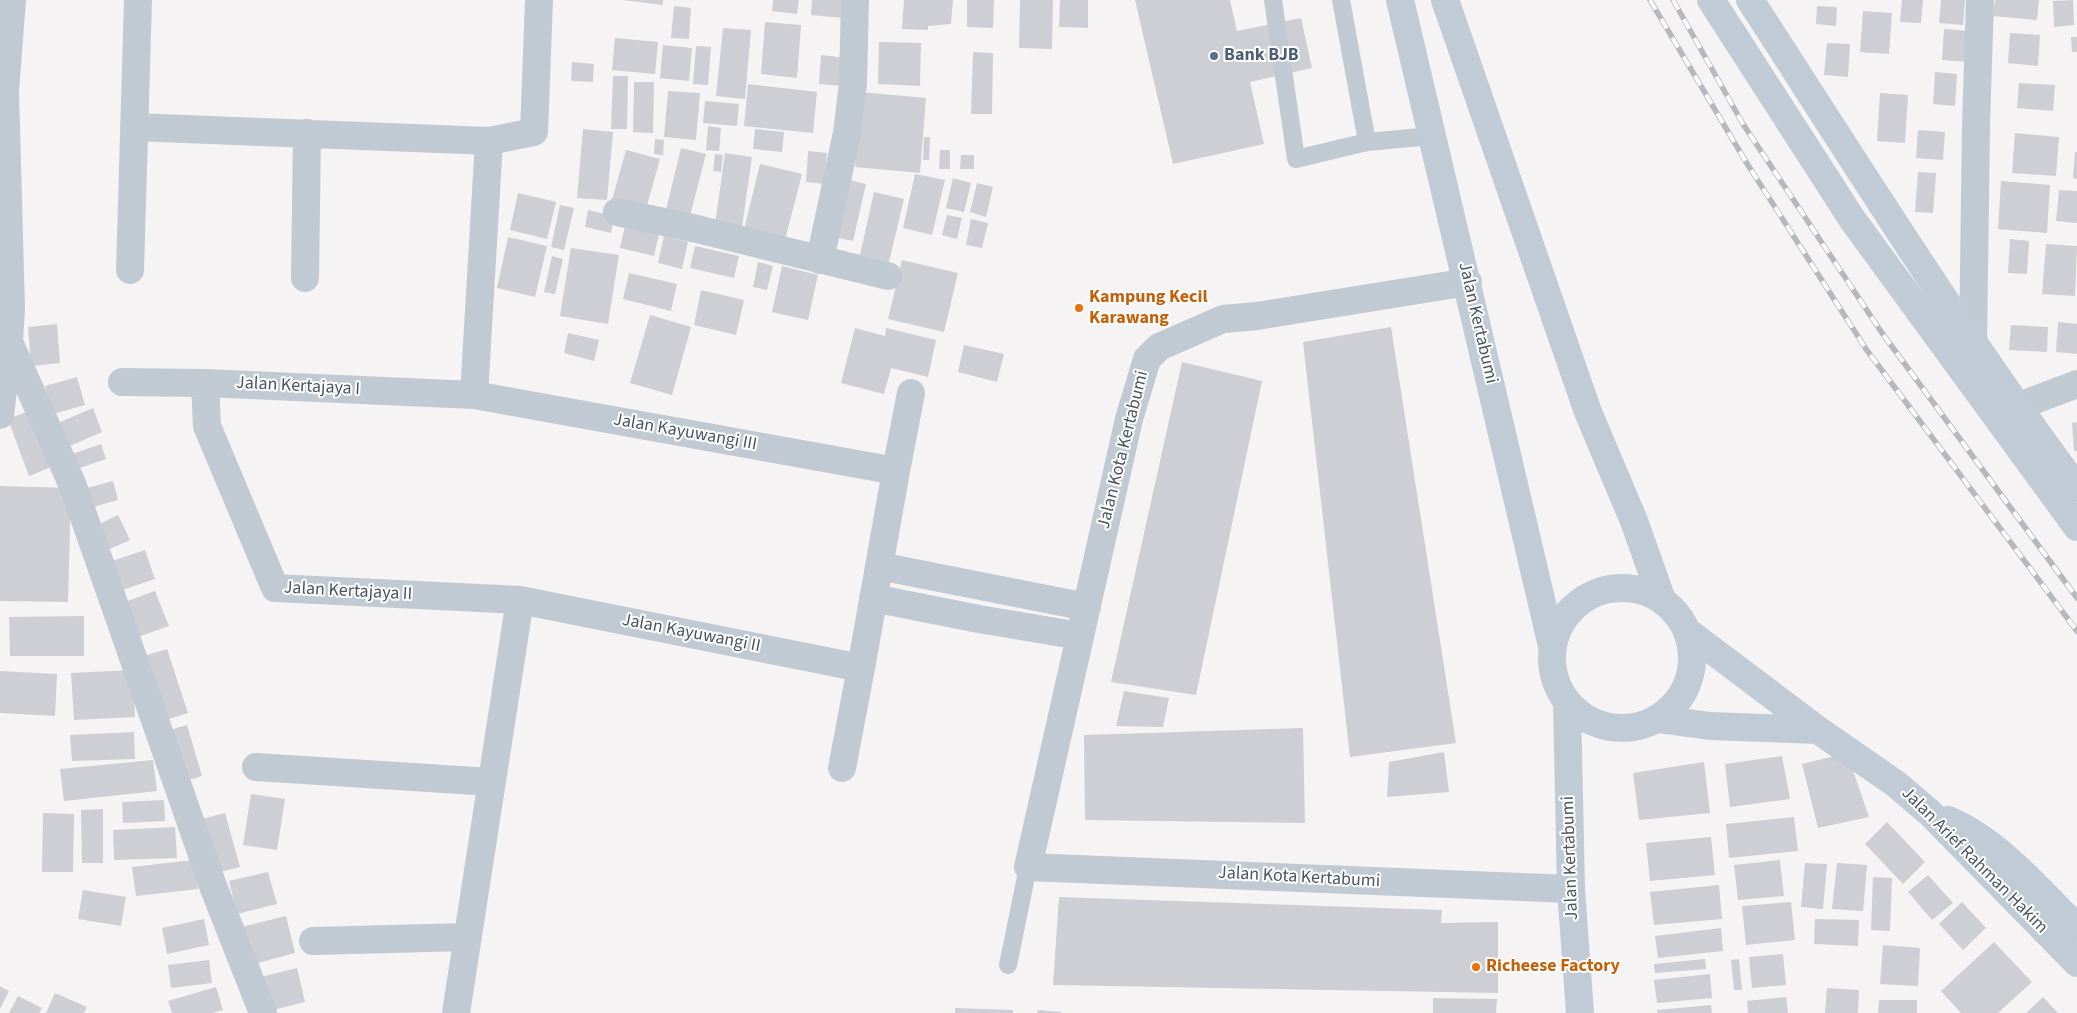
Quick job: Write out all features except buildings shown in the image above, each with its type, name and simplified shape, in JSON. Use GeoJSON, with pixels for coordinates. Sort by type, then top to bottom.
{"type":"FeatureCollection","features":[{"type":"Feature","properties":{"kind":"main road","name":"Jalan Kertabumi"},"geometry":{"type":"LineString","coordinates":[[1400,0],[1468,282],[1552,646]]}},
{"type":"Feature","properties":{"kind":"main road"},"geometry":{"type":"LineString","coordinates":[[1445,0],[1585,402],[1634,521],[1662,600]]}},
{"type":"Feature","properties":{"kind":"main road"},"geometry":{"type":"LineString","coordinates":[[1711,0],[1852,218],[2077,527]]}},
{"type":"Feature","properties":{"kind":"main road"},"geometry":{"type":"LineString","coordinates":[[1750,0],[1973,344],[2016,407],[2077,488]]}},
{"type":"Feature","properties":{"kind":"main road"},"geometry":{"type":"LineString","coordinates":[[1623,588],[1643,591],[1662,600],[1673,609],[1688,632],[1693,667],[1686,690],[1675,704],[1658,719],[1640,727],[1620,729],[1600,726],[1581,717],[1567,703],[1556,686],[1551,666],[1552,646],[1558,627],[1569,611],[1585,598],[1604,590],[1623,588]]}},
{"type":"Feature","properties":{"kind":"main road","name":"Jalan Arief Rahman Hakim"},"geometry":{"type":"LineString","coordinates":[[1688,632],[1818,730],[1896,784],[1930,814],[2077,963]]}},
{"type":"Feature","properties":{"kind":"main road","name":"Jalan Kertabumi"},"geometry":{"type":"LineString","coordinates":[[1567,703],[1571,889],[1580,1013]]}},
{"type":"Feature","properties":{"kind":"main road"},"geometry":{"type":"LineString","coordinates":[[1658,719],[1710,726],[1818,730]]}},
{"type":"Feature","properties":{"kind":"main road"},"geometry":{"type":"LineString","coordinates":[[1930,814],[1967,828],[1988,843],[2077,928]]}},
{"type":"Feature","properties":{"kind":"street"},"geometry":{"type":"LineString","coordinates":[[0,415],[9,342],[10,309],[5,91],[12,0]]}},
{"type":"Feature","properties":{"kind":"street"},"geometry":{"type":"LineString","coordinates":[[130,270],[138,0]]}},
{"type":"Feature","properties":{"kind":"street"},"geometry":{"type":"LineString","coordinates":[[134,127],[489,141],[534,132],[539,0]]}},
{"type":"Feature","properties":{"kind":"street"},"geometry":{"type":"LineString","coordinates":[[820,260],[847,132],[853,83],[855,0]]}},
{"type":"Feature","properties":{"kind":"street"},"geometry":{"type":"LineString","coordinates":[[1973,344],[1980,0]]}},
{"type":"Feature","properties":{"kind":"street"},"geometry":{"type":"LineString","coordinates":[[305,278],[307,134]]}},
{"type":"Feature","properties":{"kind":"street"},"geometry":{"type":"LineString","coordinates":[[474,395],[489,141]]}},
{"type":"Feature","properties":{"kind":"street"},"geometry":{"type":"LineString","coordinates":[[616,212],[697,229],[888,276]]}},
{"type":"Feature","properties":{"kind":"street","name":"Jalan Kota Kertabumi"},"geometry":{"type":"LineString","coordinates":[[1468,282],[1257,316],[1222,319],[1158,347],[1147,359],[1129,419],[1028,867],[1571,889]]}},
{"type":"Feature","properties":{"kind":"street"},"geometry":{"type":"LineString","coordinates":[[9,342],[73,486],[213,886],[263,1013]]}},
{"type":"Feature","properties":{"kind":"street","name":"Jalan Kertajaya I"},"geometry":{"type":"LineString","coordinates":[[122,382],[206,383],[474,395]]}},
{"type":"Feature","properties":{"kind":"street","name":"Jalan Kertajaya II"},"geometry":{"type":"LineString","coordinates":[[206,383],[207,426],[275,588],[520,600]]}},
{"type":"Feature","properties":{"kind":"street"},"geometry":{"type":"LineString","coordinates":[[2016,407],[2077,384]]}},
{"type":"Feature","properties":{"kind":"street"},"geometry":{"type":"LineString","coordinates":[[842,768],[911,392]]}},
{"type":"Feature","properties":{"kind":"street","name":"Jalan Kayuwangi III"},"geometry":{"type":"LineString","coordinates":[[474,395],[896,471]]}},
{"type":"Feature","properties":{"kind":"street"},"geometry":{"type":"LineString","coordinates":[[879,566],[1087,607]]}},
{"type":"Feature","properties":{"kind":"street"},"geometry":{"type":"LineString","coordinates":[[873,598],[1080,636]]}},
{"type":"Feature","properties":{"kind":"street"},"geometry":{"type":"LineString","coordinates":[[464,1011],[468,937],[520,600]]}},
{"type":"Feature","properties":{"kind":"street","name":"Jalan Kayuwangi II"},"geometry":{"type":"LineString","coordinates":[[520,600],[861,668]]}},
{"type":"Feature","properties":{"kind":"street"},"geometry":{"type":"LineString","coordinates":[[256,767],[491,782]]}},
{"type":"Feature","properties":{"kind":"street"},"geometry":{"type":"LineString","coordinates":[[313,941],[468,937]]}},
{"type":"Feature","properties":{"kind":"lane"},"geometry":{"type":"LineString","coordinates":[[1273,0],[1296,159],[1367,142],[1432,136]]}},
{"type":"Feature","properties":{"kind":"lane"},"geometry":{"type":"LineString","coordinates":[[1341,0],[1367,142]]}},
{"type":"Feature","properties":{"kind":"lane","name":"Jalan Kota Kertabumi"},"geometry":{"type":"LineString","coordinates":[[1008,965],[1028,867]]}},
{"type":"Feature","properties":{"kind":"railway"},"geometry":{"type":"LineString","coordinates":[[1650,0],[1746,162],[1866,349],[2077,631]]}},
{"type":"Feature","properties":{"kind":"railway"},"geometry":{"type":"LineString","coordinates":[[1673,0],[1743,124],[1882,333],[2077,598]]}},
{"type":"Feature","properties":{"kind":"place","name":"Bank BJB"},"geometry":{"type":"Point","coordinates":[1214,56]}},
{"type":"Feature","properties":{"kind":"place","name":"Kampung Kecil Karawang"},"geometry":{"type":"Point","coordinates":[1079,308]}},
{"type":"Feature","properties":{"kind":"place","name":"Richeese Factory"},"geometry":{"type":"Point","coordinates":[1476,967]}}]}
